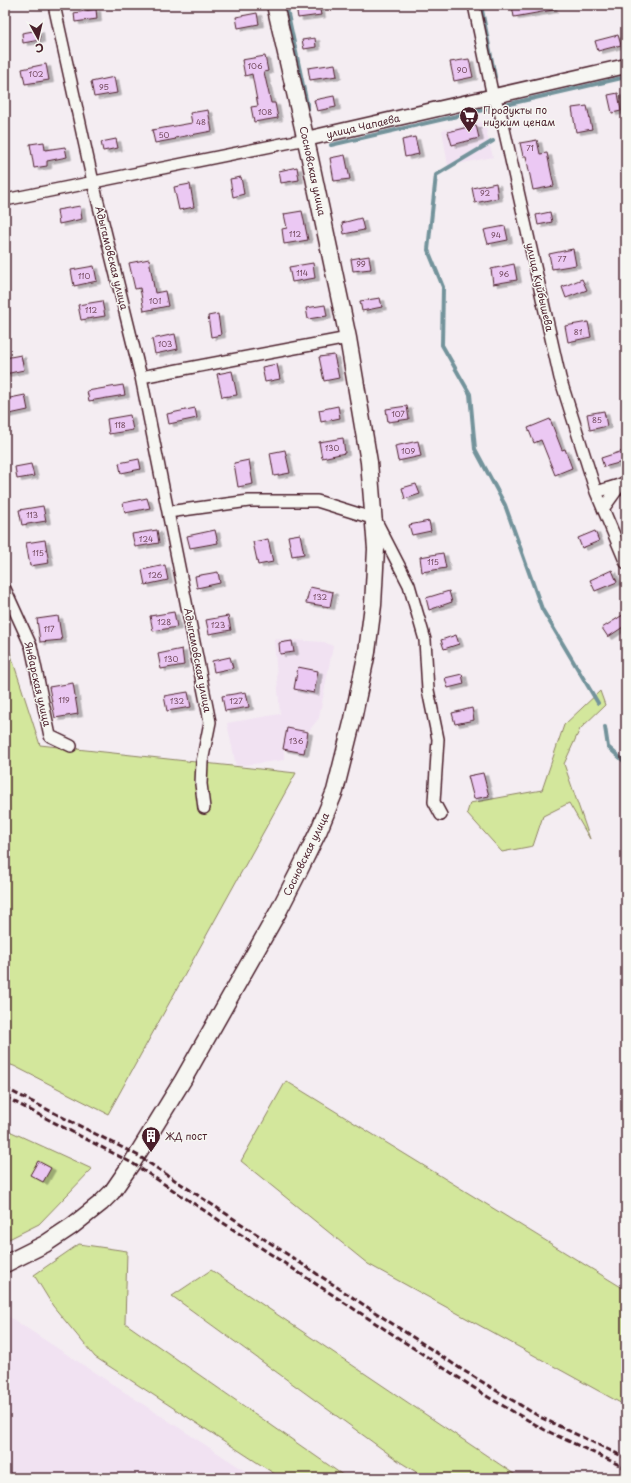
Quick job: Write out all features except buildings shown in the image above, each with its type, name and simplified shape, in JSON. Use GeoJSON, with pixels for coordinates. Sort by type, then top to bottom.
{"type":"FeatureCollection","features":[{"type":"Feature","properties":{"kind":"main road","name":"Сосновская улица"},"geometry":{"type":"LineString","coordinates":[[5,1264],[45,1244],[72,1226],[101,1203],[112,1192],[134,1159],[183,1080],[278,912],[319,830],[335,791],[353,719],[367,652],[373,605],[376,549],[369,462],[348,338],[306,140],[275,5]]}},
{"type":"Feature","properties":{"kind":"street","name":"Адыгамовская улица"},"geometry":{"type":"LineString","coordinates":[[54,5],[93,182],[141,377],[210,722],[202,762],[201,784],[204,808]]}},
{"type":"Feature","properties":{"kind":"street","name":"улица Куйбышева"},"geometry":{"type":"LineString","coordinates":[[474,5],[493,97],[500,111],[560,378],[596,492],[626,563]]}},
{"type":"Feature","properties":{"kind":"street","name":"улица Чапаева"},"geometry":{"type":"LineString","coordinates":[[5,200],[306,140],[626,66]]}},
{"type":"Feature","properties":{"kind":"street"},"geometry":{"type":"LineString","coordinates":[[141,377],[348,338]]}},
{"type":"Feature","properties":{"kind":"street"},"geometry":{"type":"LineString","coordinates":[[596,492],[623,484]]}},
{"type":"Feature","properties":{"kind":"street"},"geometry":{"type":"LineString","coordinates":[[603,509],[623,484]]}},
{"type":"Feature","properties":{"kind":"street"},"geometry":{"type":"LineString","coordinates":[[168,512],[249,500],[317,502],[374,519]]}},
{"type":"Feature","properties":{"kind":"street","name":"Сосновская улица"},"geometry":{"type":"LineString","coordinates":[[374,519],[409,585],[425,640],[428,690],[438,739],[434,802],[442,815]]}},
{"type":"Feature","properties":{"kind":"street","name":"Январская улица"},"geometry":{"type":"LineString","coordinates":[[5,589],[30,646],[50,736],[71,746]]}},
{"type":"Feature","properties":{"kind":"shaded area"},"geometry":{"type":"Polygon","coordinates":[[[484,122],[493,157],[448,166],[442,130],[484,122]]]}},
{"type":"Feature","properties":{"kind":"shaded area"},"geometry":{"type":"Polygon","coordinates":[[[274,639],[324,642],[333,646],[319,718],[308,732],[304,753],[284,749],[284,760],[236,766],[227,723],[280,714],[274,639]]]}},
{"type":"Feature","properties":{"kind":"shaded area"},"geometry":{"type":"Polygon","coordinates":[[[5,1314],[256,1478],[5,1478],[5,1314]]]}},
{"type":"Feature","properties":{"kind":"green space"},"geometry":{"type":"Polygon","coordinates":[[[5,648],[9,649],[40,745],[296,773],[108,1114],[14,1066],[5,1063],[5,648]]]}},
{"type":"Feature","properties":{"kind":"green space"},"geometry":{"type":"Polygon","coordinates":[[[600,691],[605,705],[580,729],[564,764],[590,839],[569,803],[543,816],[533,846],[502,852],[467,813],[470,803],[542,790],[564,725],[600,691]]]}},
{"type":"Feature","properties":{"kind":"green space"},"geometry":{"type":"Polygon","coordinates":[[[286,1081],[626,1290],[626,1406],[368,1264],[241,1161],[286,1081]]]}},
{"type":"Feature","properties":{"kind":"green space"},"geometry":{"type":"Polygon","coordinates":[[[5,1129],[92,1169],[39,1224],[5,1241],[5,1129]]]}},
{"type":"Feature","properties":{"kind":"green space"},"geometry":{"type":"Polygon","coordinates":[[[79,1244],[127,1251],[125,1323],[347,1478],[281,1478],[95,1357],[53,1306],[34,1275],[79,1244]]]}},
{"type":"Feature","properties":{"kind":"green space"},"geometry":{"type":"Polygon","coordinates":[[[211,1270],[520,1478],[426,1478],[400,1462],[172,1296],[211,1270]]]}},
{"type":"Feature","properties":{"kind":"waterway"},"geometry":{"type":"LineString","coordinates":[[286,5],[308,109]]}},
{"type":"Feature","properties":{"kind":"waterway"},"geometry":{"type":"LineString","coordinates":[[481,5],[495,77]]}},
{"type":"Feature","properties":{"kind":"waterway"},"geometry":{"type":"LineString","coordinates":[[331,145],[626,77]]}},
{"type":"Feature","properties":{"kind":"waterway"},"geometry":{"type":"LineString","coordinates":[[493,141],[436,175],[428,250],[443,287],[442,345],[470,394],[475,449],[505,505],[542,609],[598,703]]}},
{"type":"Feature","properties":{"kind":"waterway"},"geometry":{"type":"LineString","coordinates":[[605,727],[608,747],[626,763]]}},
{"type":"Feature","properties":{"kind":"railway"},"geometry":{"type":"LineString","coordinates":[[5,1088],[137,1155],[461,1369],[540,1417],[626,1458]]}},
{"type":"Feature","properties":{"kind":"railway"},"geometry":{"type":"LineString","coordinates":[[5,1097],[132,1163],[488,1397],[545,1430],[626,1468]]}},
{"type":"Feature","properties":{"kind":"place","name":"Продукты по низким ценам"},"geometry":{"type":"Point","coordinates":[469,133]}},
{"type":"Feature","properties":{"kind":"place","name":"ЖД пост"},"geometry":{"type":"Point","coordinates":[151,1153]}}]}
